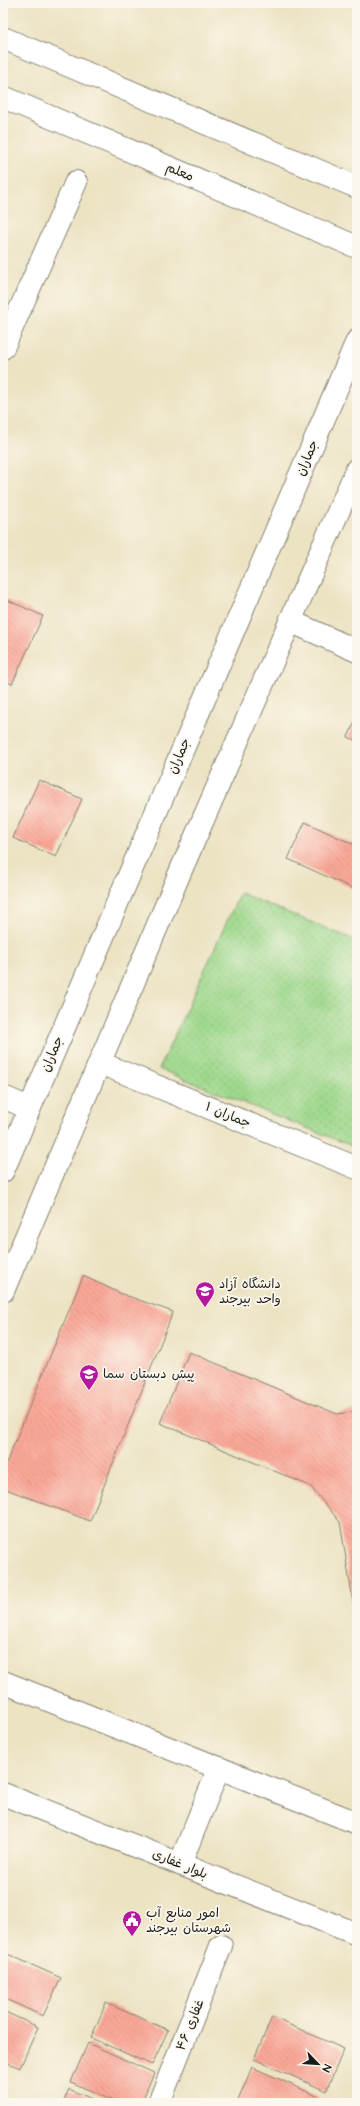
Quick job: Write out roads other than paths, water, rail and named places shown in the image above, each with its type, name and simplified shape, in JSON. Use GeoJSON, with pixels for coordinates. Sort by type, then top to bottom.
{"type":"FeatureCollection","features":[{"type":"Feature","properties":{"kind":"street"},"geometry":{"type":"LineString","coordinates":[[3,38],[357,187]]}},
{"type":"Feature","properties":{"kind":"street","name":"معلم"},"geometry":{"type":"LineString","coordinates":[[3,97],[357,247]]}},
{"type":"Feature","properties":{"kind":"street"},"geometry":{"type":"LineString","coordinates":[[3,348],[76,182]]}},
{"type":"Feature","properties":{"kind":"street","name":"جماران"},"geometry":{"type":"LineString","coordinates":[[3,1171],[357,341]]}},
{"type":"Feature","properties":{"kind":"street"},"geometry":{"type":"LineString","coordinates":[[3,1291],[181,870],[357,469]]}},
{"type":"Feature","properties":{"kind":"street"},"geometry":{"type":"LineString","coordinates":[[290,621],[357,651]]}},
{"type":"Feature","properties":{"kind":"street","name":"جماران ۱"},"geometry":{"type":"LineString","coordinates":[[100,1063],[357,1168]]}},
{"type":"Feature","properties":{"kind":"street"},"geometry":{"type":"LineString","coordinates":[[3,1097],[29,1108]]}},
{"type":"Feature","properties":{"kind":"street"},"geometry":{"type":"LineString","coordinates":[[3,1682],[357,1823]]}},
{"type":"Feature","properties":{"kind":"street"},"geometry":{"type":"LineString","coordinates":[[180,1864],[219,1768]]}},
{"type":"Feature","properties":{"kind":"street","name":"بلوار غفاری"},"geometry":{"type":"LineString","coordinates":[[3,1794],[357,1934]]}},
{"type":"Feature","properties":{"kind":"street","name":"غفاری ۴۶"},"geometry":{"type":"LineString","coordinates":[[159,2103],[221,1946]]}},
{"type":"Feature","properties":{"kind":"place","name":"دانشگاه آزاد واحد بیرجند"},"geometry":{"type":"Point","coordinates":[205,1308]}},
{"type":"Feature","properties":{"kind":"place","name":"پیش دبستان سما"},"geometry":{"type":"Point","coordinates":[89,1391]}},
{"type":"Feature","properties":{"kind":"place","name":"امور منابع آب شهرستان بیرجند"},"geometry":{"type":"Point","coordinates":[132,1937]}}]}
